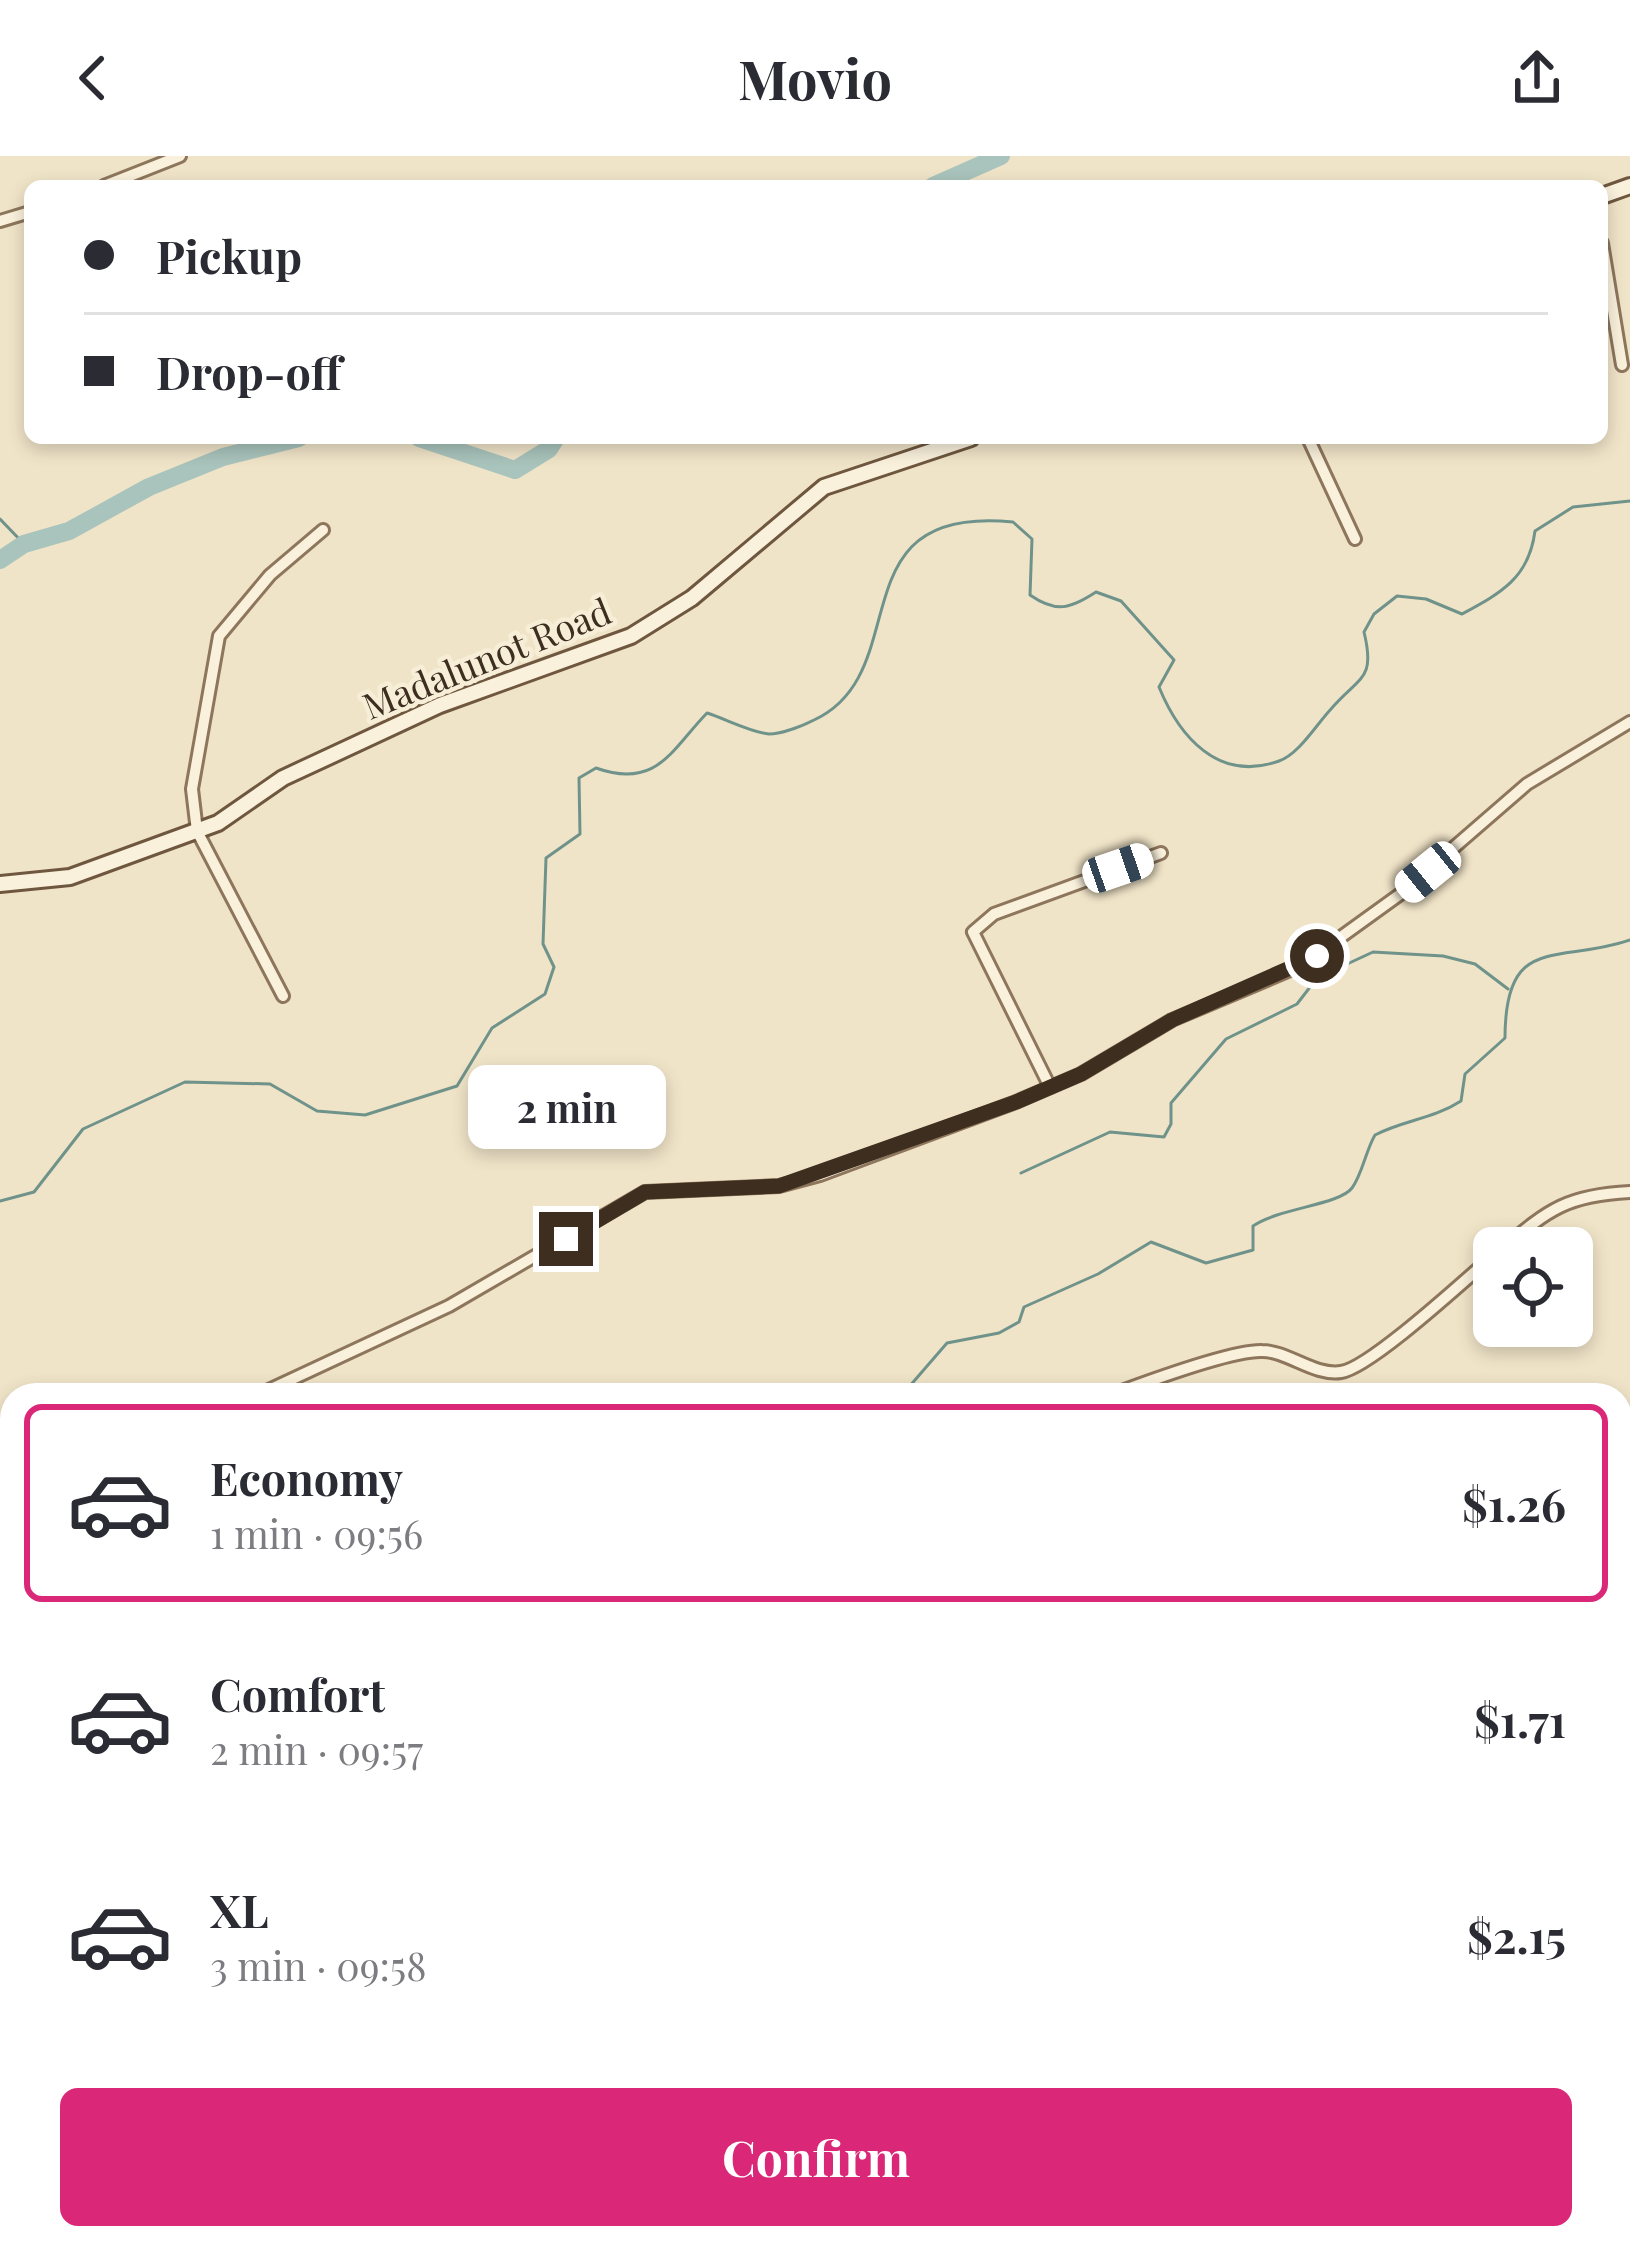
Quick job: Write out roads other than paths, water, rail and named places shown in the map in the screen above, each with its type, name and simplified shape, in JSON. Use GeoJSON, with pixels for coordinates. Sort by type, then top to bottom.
{"type":"FeatureCollection","features":[{"type":"Feature","properties":{"kind":"main road","name":"Madalunot Road"},"geometry":{"type":"LineString","coordinates":[[0,884],[70,878],[197,831],[283,778],[440,705],[631,636],[692,598],[824,487],[953,444]]}},
{"type":"Feature","properties":{"kind":"street"},"geometry":{"type":"LineString","coordinates":[[119,180],[180,156]]}},
{"type":"Feature","properties":{"kind":"street"},"geometry":{"type":"LineString","coordinates":[[1608,280],[1622,365]]}},
{"type":"Feature","properties":{"kind":"street"},"geometry":{"type":"LineString","coordinates":[[1311,444],[1355,539]]}},
{"type":"Feature","properties":{"kind":"street"},"geometry":{"type":"LineString","coordinates":[[283,996],[197,831],[192,789],[219,636],[269,575],[323,530]]}},
{"type":"Feature","properties":{"kind":"street"},"geometry":{"type":"LineString","coordinates":[[284,1383],[449,1306],[645,1192],[779,1186],[1050,1087],[1153,1029],[1317,956],[1428,872],[1526,784],[1630,722]]}},
{"type":"Feature","properties":{"kind":"street"},"geometry":{"type":"LineString","coordinates":[[1050,1087],[973,932],[994,914],[1161,853]]}},
{"type":"Feature","properties":{"kind":"street"},"geometry":{"type":"LineString","coordinates":[[1528,1227],[1552,1206],[1593,1194],[1630,1192]]}},
{"type":"Feature","properties":{"kind":"street"},"geometry":{"type":"LineString","coordinates":[[1152,1383],[1263,1351],[1338,1373],[1355,1368],[1387,1350],[1412,1321],[1473,1273]]}},
{"type":"Feature","properties":{"kind":"waterway"},"geometry":{"type":"LineString","coordinates":[[947,180],[1001,156]]}},
{"type":"Feature","properties":{"kind":"waterway"},"geometry":{"type":"LineString","coordinates":[[0,560],[24,544],[69,531],[149,487],[223,457],[275,444]]}},
{"type":"Feature","properties":{"kind":"waterway"},"geometry":{"type":"LineString","coordinates":[[437,444],[515,470],[552,444]]}},
{"type":"Feature","properties":{"kind":"waterway"},"geometry":{"type":"LineString","coordinates":[[0,1201],[34,1192],[83,1129],[185,1082],[270,1084],[317,1111],[365,1115],[457,1086],[492,1028],[545,994],[554,967],[543,944],[546,858],[580,834],[579,778],[596,768],[634,774],[649,770],[673,752],[707,713],[769,734],[814,720],[845,697],[864,666],[899,564],[921,539],[957,523],[1013,522],[1032,539],[1030,595],[1048,605],[1071,605],[1096,592],[1121,601],[1174,660],[1159,687],[1190,738],[1219,760],[1257,766],[1293,752],[1362,677],[1368,660],[1364,632],[1374,614],[1397,596],[1426,599],[1462,614],[1489,599],[1520,572],[1535,531],[1573,507],[1630,501]]}},
{"type":"Feature","properties":{"kind":"waterway"},"geometry":{"type":"LineString","coordinates":[[0,519],[24,544]]}},
{"type":"Feature","properties":{"kind":"waterway"},"geometry":{"type":"LineString","coordinates":[[912,1383],[947,1343],[999,1333],[1019,1322],[1024,1307],[1098,1274],[1151,1242],[1206,1263],[1253,1250],[1253,1226],[1264,1220],[1345,1194],[1355,1183],[1375,1135],[1461,1101],[1465,1074],[1505,1038],[1507,1004],[1514,981],[1526,967],[1559,954],[1630,940]]}},
{"type":"Feature","properties":{"kind":"waterway"},"geometry":{"type":"LineString","coordinates":[[1021,1173],[1110,1132],[1164,1137],[1171,1124],[1171,1103],[1226,1039],[1297,1004],[1317,978],[1373,952],[1443,956],[1475,964],[1508,989]]}}]}
